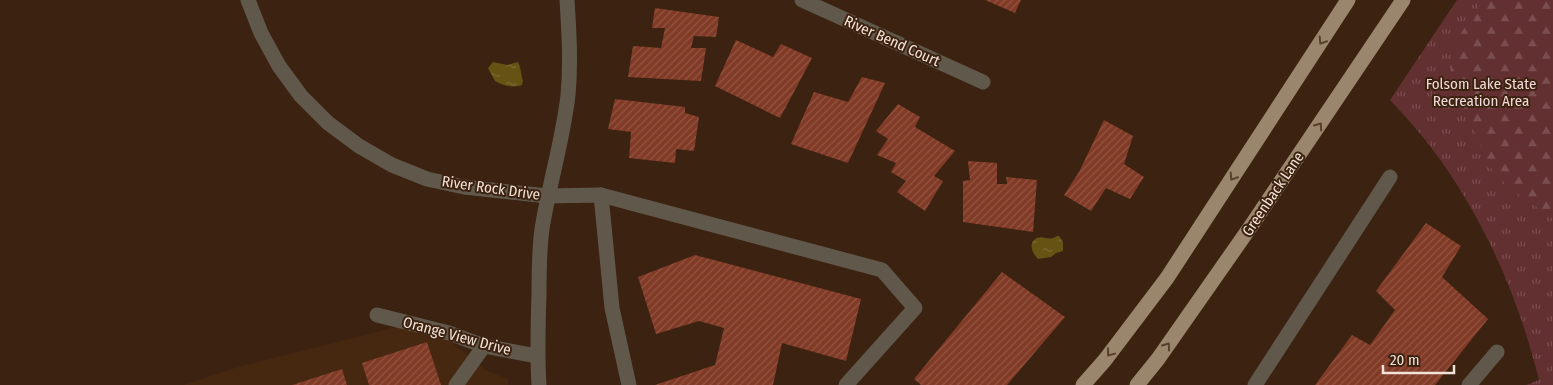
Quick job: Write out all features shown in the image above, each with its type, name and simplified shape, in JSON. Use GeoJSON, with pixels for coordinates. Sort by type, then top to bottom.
{"type":"FeatureCollection","features":[{"type":"Feature","properties":{"kind":"main road"},"geometry":{"type":"LineString","coordinates":[[1083,385],[1105,360],[1166,278],[1348,0]]}},
{"type":"Feature","properties":{"kind":"main road","name":"Greenback Lane"},"geometry":{"type":"LineString","coordinates":[[1137,385],[1158,359],[1251,226],[1403,0]]}},
{"type":"Feature","properties":{"kind":"street","name":"River Rock Drive"},"geometry":{"type":"LineString","coordinates":[[248,0],[265,42],[279,66],[301,96],[328,123],[359,146],[392,165],[427,178],[464,187],[548,196]]}},
{"type":"Feature","properties":{"kind":"street","name":"River Rock Drive"},"geometry":{"type":"LineString","coordinates":[[539,385],[537,356],[539,268],[548,196],[560,146],[568,95],[570,44],[567,0]]}},
{"type":"Feature","properties":{"kind":"street","name":"River Bend Court"},"geometry":{"type":"LineString","coordinates":[[802,0],[983,82]]}},
{"type":"Feature","properties":{"kind":"street"},"geometry":{"type":"LineString","coordinates":[[1255,385],[1390,177]]}},
{"type":"Feature","properties":{"kind":"street"},"geometry":{"type":"LineString","coordinates":[[548,196],[601,195],[882,270],[915,308],[846,385]]}},
{"type":"Feature","properties":{"kind":"street"},"geometry":{"type":"LineString","coordinates":[[601,195],[612,308],[629,385]]}},
{"type":"Feature","properties":{"kind":"street","name":"Orange View Drive"},"geometry":{"type":"LineString","coordinates":[[377,315],[449,333],[484,346],[537,356]]}},
{"type":"Feature","properties":{"kind":"street"},"geometry":{"type":"LineString","coordinates":[[456,385],[484,346]]}},
{"type":"Feature","properties":{"kind":"street"},"geometry":{"type":"LineString","coordinates":[[1469,385],[1497,352]]}},
{"type":"Feature","properties":{"kind":"shaded area"},"geometry":{"type":"Polygon","coordinates":[[[396,327],[450,341],[486,370],[508,379],[508,385],[183,385],[238,367],[396,327]]]}},
{"type":"Feature","properties":{"kind":"green space","name":"Folsom Lake State Recreation Area"},"geometry":{"type":"Polygon","coordinates":[[[1457,0],[1553,0],[1553,385],[1526,385],[1539,380],[1521,317],[1496,257],[1482,228],[1449,173],[1421,134],[1390,100],[1457,0]]]}},
{"type":"Feature","properties":{"kind":"green space"},"geometry":{"type":"Polygon","coordinates":[[[1485,0],[1553,0],[1553,219],[1510,189],[1489,166],[1454,88],[1450,67],[1459,36],[1485,0]]]}},
{"type":"Feature","properties":{"kind":"water"},"geometry":{"type":"Polygon","coordinates":[[[493,62],[507,65],[518,62],[523,81],[522,85],[508,86],[495,81],[488,68],[493,62]]]}},
{"type":"Feature","properties":{"kind":"water"},"geometry":{"type":"Polygon","coordinates":[[[1057,236],[1063,242],[1063,251],[1051,257],[1038,259],[1032,248],[1034,240],[1040,237],[1051,238],[1057,236]]]}},
{"type":"Feature","properties":{"kind":"building"},"geometry":{"type":"Polygon","coordinates":[[[985,0],[1021,0],[1015,13],[985,0]]]}},
{"type":"Feature","properties":{"kind":"building"},"geometry":{"type":"Polygon","coordinates":[[[655,8],[719,17],[716,37],[694,36],[691,48],[706,48],[701,81],[628,77],[633,46],[661,48],[665,28],[652,28],[655,8]]]}},
{"type":"Feature","properties":{"kind":"building"},"geometry":{"type":"Polygon","coordinates":[[[736,40],[773,57],[781,44],[812,58],[780,118],[715,86],[736,40]]]}},
{"type":"Feature","properties":{"kind":"building"},"geometry":{"type":"Polygon","coordinates":[[[862,77],[885,83],[848,163],[791,144],[814,92],[848,102],[862,77]]]}},
{"type":"Feature","properties":{"kind":"building"},"geometry":{"type":"Polygon","coordinates":[[[615,99],[685,107],[685,113],[699,117],[694,151],[676,149],[675,163],[629,158],[631,132],[608,129],[615,99]]]}},
{"type":"Feature","properties":{"kind":"building"},"geometry":{"type":"Polygon","coordinates":[[[898,104],[920,117],[915,127],[955,151],[934,176],[943,181],[925,211],[897,192],[906,181],[891,172],[896,163],[877,155],[888,139],[876,131],[898,104]]]}},
{"type":"Feature","properties":{"kind":"building"},"geometry":{"type":"Polygon","coordinates":[[[1104,120],[1133,136],[1124,164],[1144,177],[1130,199],[1106,188],[1091,211],[1064,195],[1079,172],[1104,120]]]}},
{"type":"Feature","properties":{"kind":"building"},"geometry":{"type":"Polygon","coordinates":[[[968,161],[997,163],[997,184],[1007,184],[1006,177],[1037,180],[1033,232],[963,222],[963,181],[970,180],[968,161]]]}},
{"type":"Feature","properties":{"kind":"building"},"geometry":{"type":"Polygon","coordinates":[[[1426,223],[1461,246],[1442,277],[1488,319],[1435,385],[1315,385],[1352,335],[1370,345],[1395,310],[1376,291],[1426,223]]]}},
{"type":"Feature","properties":{"kind":"building"},"geometry":{"type":"Polygon","coordinates":[[[695,255],[861,299],[846,361],[782,343],[773,385],[655,385],[715,365],[724,328],[699,321],[656,334],[638,277],[695,255]]]}},
{"type":"Feature","properties":{"kind":"building"},"geometry":{"type":"Polygon","coordinates":[[[1002,272],[1065,317],[1007,385],[921,385],[914,379],[1002,272]]]}},
{"type":"Feature","properties":{"kind":"building"},"geometry":{"type":"Polygon","coordinates":[[[427,342],[441,385],[369,385],[362,363],[427,342]]]}},
{"type":"Feature","properties":{"kind":"building"},"geometry":{"type":"Polygon","coordinates":[[[342,369],[347,385],[292,385],[342,369]]]}}]}
